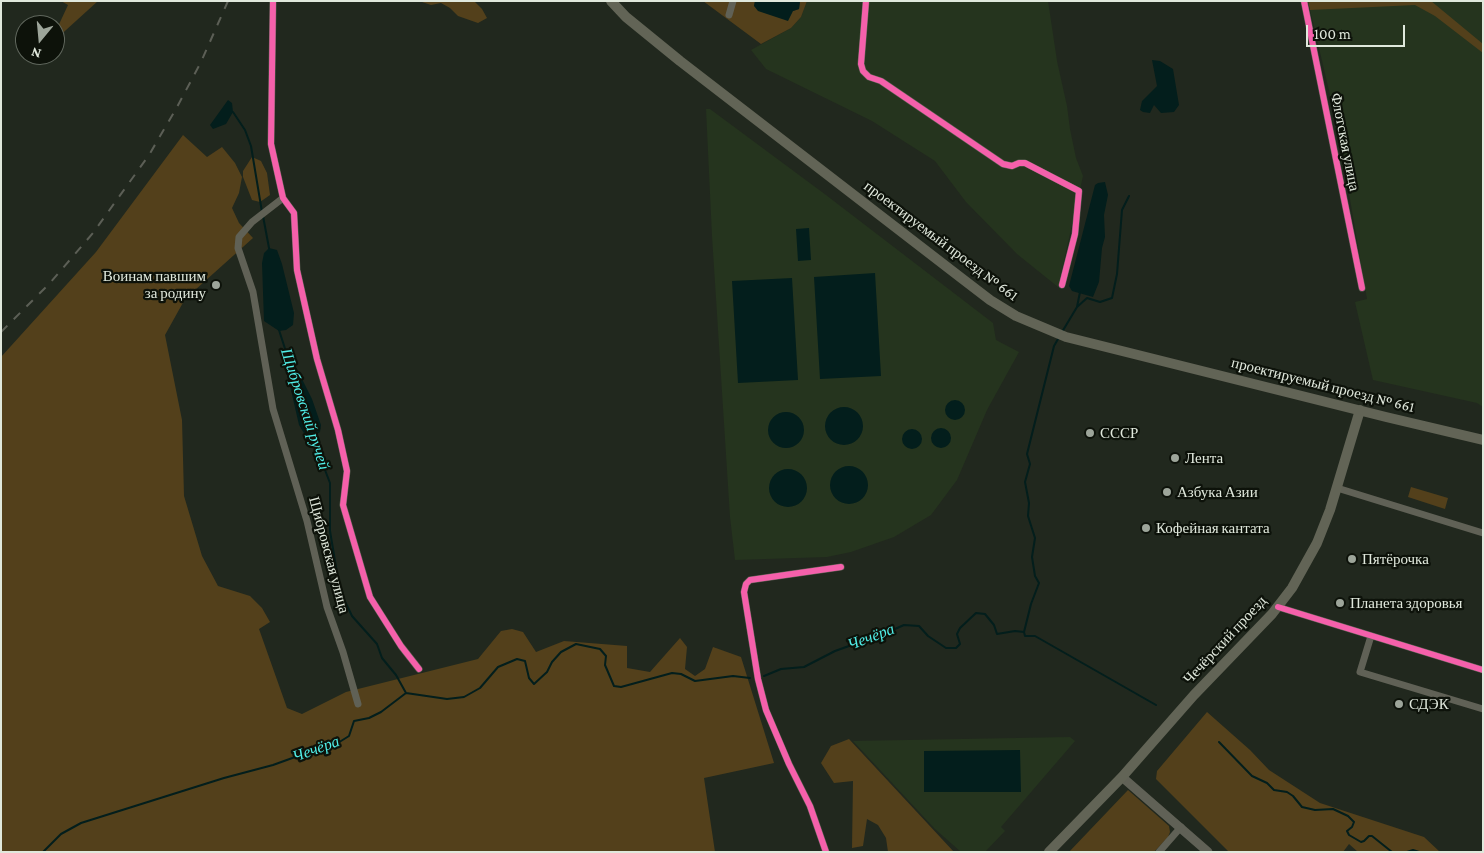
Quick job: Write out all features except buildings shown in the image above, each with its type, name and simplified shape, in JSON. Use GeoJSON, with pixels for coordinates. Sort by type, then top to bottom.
{"type":"FeatureCollection","features":[{"type":"Feature","properties":{"kind":"main road","name":"проектируемый проезд № 661"},"geometry":{"type":"LineString","coordinates":[[610,1],[626,17],[680,61],[990,300],[1016,316],[1066,337],[1483,440]]}},
{"type":"Feature","properties":{"kind":"main road","name":"Чечёрский проезд"},"geometry":{"type":"LineString","coordinates":[[1049,852],[1122,777],[1194,696],[1278,607],[1292,588],[1317,543],[1337,488],[1360,410]]}},
{"type":"Feature","properties":{"kind":"street"},"geometry":{"type":"LineString","coordinates":[[273,1],[271,144],[283,198],[294,213],[297,270],[317,359],[338,430],[347,471],[343,505],[370,596],[401,646],[419,668]]}},
{"type":"Feature","properties":{"kind":"street"},"geometry":{"type":"LineString","coordinates":[[729,15],[733,1]]}},
{"type":"Feature","properties":{"kind":"street"},"geometry":{"type":"LineString","coordinates":[[866,1],[861,64],[863,71],[881,81],[1003,164],[1012,166],[1020,162],[1025,163],[1079,191],[1075,234],[1062,285]]}},
{"type":"Feature","properties":{"kind":"street","name":"Флотская улица"},"geometry":{"type":"LineString","coordinates":[[1304,1],[1362,288]]}},
{"type":"Feature","properties":{"kind":"street","name":"Щибровская улица"},"geometry":{"type":"LineString","coordinates":[[283,198],[252,222],[239,237],[238,248],[253,292],[273,409],[307,521],[327,607],[343,652],[358,704]]}},
{"type":"Feature","properties":{"kind":"street"},"geometry":{"type":"LineString","coordinates":[[1337,488],[1483,533]]}},
{"type":"Feature","properties":{"kind":"street"},"geometry":{"type":"LineString","coordinates":[[826,852],[810,806],[789,764],[766,710],[750,638],[744,592],[746,584],[750,580],[842,567]]}},
{"type":"Feature","properties":{"kind":"street"},"geometry":{"type":"LineString","coordinates":[[1278,607],[1483,670]]}},
{"type":"Feature","properties":{"kind":"street"},"geometry":{"type":"LineString","coordinates":[[1371,636],[1360,672],[1483,710]]}},
{"type":"Feature","properties":{"kind":"street"},"geometry":{"type":"LineString","coordinates":[[1122,777],[1208,852]]}},
{"type":"Feature","properties":{"kind":"street"},"geometry":{"type":"LineString","coordinates":[[1159,852],[1181,827]]}},
{"type":"Feature","properties":{"kind":"shaded area"},"geometry":{"type":"Polygon","coordinates":[[[61,1],[98,1],[65,31],[65,15],[63,15],[68,5],[61,1]]]}},
{"type":"Feature","properties":{"kind":"shaded area"},"geometry":{"type":"Polygon","coordinates":[[[419,1],[474,1],[487,18],[478,23],[458,16],[441,3],[431,5],[419,1]]]}},
{"type":"Feature","properties":{"kind":"shaded area"},"geometry":{"type":"Polygon","coordinates":[[[703,1],[755,1],[754,6],[793,11],[799,9],[800,1],[807,1],[801,17],[791,28],[761,44],[703,1]]]}},
{"type":"Feature","properties":{"kind":"shaded area"},"geometry":{"type":"Polygon","coordinates":[[[807,1],[1048,1],[1070,129],[1076,158],[1083,176],[1058,287],[1017,254],[966,202],[935,161],[872,121],[766,69],[751,50],[791,28],[801,17],[807,1]]]}},
{"type":"Feature","properties":{"kind":"shaded area"},"geometry":{"type":"Polygon","coordinates":[[[1308,1],[1483,1],[1483,407],[1477,403],[1373,380],[1355,302],[1367,299],[1338,129],[1308,1]]]}},
{"type":"Feature","properties":{"kind":"shaded area"},"geometry":{"type":"Polygon","coordinates":[[[1308,1],[1431,1],[1483,44],[1483,53],[1435,16],[1415,5],[1310,10],[1308,1]]]}},
{"type":"Feature","properties":{"kind":"shaded area"},"geometry":{"type":"Polygon","coordinates":[[[706,109],[710,109],[826,195],[993,323],[996,340],[1019,352],[987,410],[957,480],[931,515],[894,537],[851,552],[827,557],[735,560],[730,517],[706,109]]]}},
{"type":"Feature","properties":{"kind":"shaded area"},"geometry":{"type":"Polygon","coordinates":[[[183,135],[207,157],[222,147],[235,163],[242,177],[239,193],[232,208],[239,223],[253,238],[185,299],[165,335],[182,420],[184,496],[202,556],[218,586],[250,596],[262,608],[270,622],[259,629],[287,708],[302,714],[346,692],[478,659],[501,631],[512,629],[523,632],[536,652],[564,641],[627,646],[627,668],[650,672],[680,638],[687,647],[685,669],[695,676],[705,669],[713,647],[741,657],[774,763],[704,778],[715,852],[1,852],[1,357],[96,252],[183,135]]]}},
{"type":"Feature","properties":{"kind":"shaded area"},"geometry":{"type":"Polygon","coordinates":[[[252,157],[261,161],[267,173],[270,195],[260,202],[252,200],[243,177],[243,171],[252,157]]]}},
{"type":"Feature","properties":{"kind":"shaded area"},"geometry":{"type":"Polygon","coordinates":[[[1411,487],[1448,498],[1445,509],[1408,497],[1411,487]]]}},
{"type":"Feature","properties":{"kind":"shaded area"},"geometry":{"type":"Polygon","coordinates":[[[1207,712],[1250,750],[1269,770],[1320,803],[1424,837],[1440,852],[1358,852],[1349,844],[1343,852],[1229,852],[1156,779],[1157,771],[1207,712]]]}},
{"type":"Feature","properties":{"kind":"shaded area"},"geometry":{"type":"Polygon","coordinates":[[[1070,737],[1075,741],[1001,827],[1005,831],[985,852],[961,852],[935,829],[853,741],[1070,737]]]}},
{"type":"Feature","properties":{"kind":"shaded area"},"geometry":{"type":"Polygon","coordinates":[[[849,739],[954,852],[888,852],[886,838],[878,825],[867,819],[863,846],[852,848],[853,781],[834,783],[821,763],[831,746],[849,739]]]}},
{"type":"Feature","properties":{"kind":"shaded area"},"geometry":{"type":"Polygon","coordinates":[[[1128,790],[1169,826],[1170,832],[1168,837],[1154,852],[1069,852],[1128,790]]]}},
{"type":"Feature","properties":{"kind":"water"},"geometry":{"type":"Polygon","coordinates":[[[755,1],[800,1],[799,9],[793,11],[788,21],[758,11],[754,6],[755,1]]]}},
{"type":"Feature","properties":{"kind":"water"},"geometry":{"type":"Polygon","coordinates":[[[1152,60],[1160,61],[1173,69],[1179,105],[1174,112],[1161,113],[1154,105],[1150,113],[1140,110],[1142,101],[1157,86],[1152,60]]]}},
{"type":"Feature","properties":{"kind":"water"},"geometry":{"type":"Polygon","coordinates":[[[228,100],[232,103],[233,112],[226,124],[213,129],[210,125],[228,100]]]}},
{"type":"Feature","properties":{"kind":"water"},"geometry":{"type":"Polygon","coordinates":[[[1105,182],[1108,195],[1104,215],[1105,237],[1102,248],[1099,282],[1093,297],[1072,291],[1069,286],[1095,185],[1105,182]]]}},
{"type":"Feature","properties":{"kind":"water"},"geometry":{"type":"Polygon","coordinates":[[[809,228],[811,260],[798,261],[796,229],[809,228]]]}},
{"type":"Feature","properties":{"kind":"water"},"geometry":{"type":"Polygon","coordinates":[[[269,248],[277,250],[294,313],[293,325],[286,330],[279,331],[264,321],[262,263],[264,253],[269,248]]]}},
{"type":"Feature","properties":{"kind":"water"},"geometry":{"type":"Polygon","coordinates":[[[875,273],[881,376],[820,379],[814,277],[875,273]]]}},
{"type":"Feature","properties":{"kind":"water"},"geometry":{"type":"Polygon","coordinates":[[[792,278],[798,380],[738,383],[732,281],[792,278]]]}},
{"type":"Feature","properties":{"kind":"water"},"geometry":{"type":"Polygon","coordinates":[[[288,359],[294,363],[312,399],[321,425],[320,432],[315,436],[305,435],[299,425],[285,364],[288,359]]]}},
{"type":"Feature","properties":{"kind":"water"},"geometry":{"type":"Polygon","coordinates":[[[951,400],[959,400],[965,406],[965,414],[959,420],[951,420],[945,414],[945,406],[951,400]]]}},
{"type":"Feature","properties":{"kind":"water"},"geometry":{"type":"Polygon","coordinates":[[[844,407],[858,412],[863,426],[858,440],[844,445],[830,440],[825,426],[830,412],[844,407]]]}},
{"type":"Feature","properties":{"kind":"water"},"geometry":{"type":"Polygon","coordinates":[[[786,412],[793,413],[799,417],[803,423],[803,437],[799,443],[793,447],[786,448],[779,447],[773,443],[769,437],[768,430],[769,423],[773,417],[779,413],[786,412]]]}},
{"type":"Feature","properties":{"kind":"water"},"geometry":{"type":"Polygon","coordinates":[[[941,428],[948,431],[951,438],[948,445],[941,448],[934,445],[931,438],[934,431],[941,428]]]}},
{"type":"Feature","properties":{"kind":"water"},"geometry":{"type":"Polygon","coordinates":[[[908,429],[916,429],[922,435],[922,443],[916,449],[908,449],[902,443],[902,435],[908,429]]]}},
{"type":"Feature","properties":{"kind":"water"},"geometry":{"type":"Polygon","coordinates":[[[849,466],[856,467],[862,472],[867,478],[867,492],[862,498],[856,503],[849,504],[842,503],[836,498],[831,492],[830,485],[831,478],[836,472],[842,467],[849,466]]]}},
{"type":"Feature","properties":{"kind":"water"},"geometry":{"type":"Polygon","coordinates":[[[788,469],[795,470],[801,475],[806,481],[806,495],[801,501],[795,506],[788,507],[781,506],[775,501],[770,495],[769,488],[770,481],[775,475],[781,470],[788,469]]]}},
{"type":"Feature","properties":{"kind":"water"},"geometry":{"type":"Polygon","coordinates":[[[1020,750],[1021,792],[924,792],[924,751],[1020,750]]]}},
{"type":"Feature","properties":{"kind":"waterway","name":"Щибровский ручей"},"geometry":{"type":"LineString","coordinates":[[233,112],[245,130],[251,146],[262,212]]}},
{"type":"Feature","properties":{"kind":"waterway"},"geometry":{"type":"LineString","coordinates":[[1077,307],[1087,298],[1100,302],[1112,298],[1117,274],[1122,210],[1129,196]]}},
{"type":"Feature","properties":{"kind":"waterway","name":"Щибровский ручей"},"geometry":{"type":"LineString","coordinates":[[263,216],[269,248]]}},
{"type":"Feature","properties":{"kind":"waterway"},"geometry":{"type":"LineString","coordinates":[[1062,332],[1077,307],[1080,292]]}},
{"type":"Feature","properties":{"kind":"waterway","name":"Щибровский ручей"},"geometry":{"type":"LineString","coordinates":[[279,330],[289,361]]}},
{"type":"Feature","properties":{"kind":"waterway"},"geometry":{"type":"LineString","coordinates":[[1024,632],[1031,604],[1039,583],[1035,576],[1032,557],[1035,538],[1028,516],[1029,503],[1025,482],[1030,464],[1027,454],[1054,346],[1058,339]]}},
{"type":"Feature","properties":{"kind":"waterway","name":"Щибровский ручей"},"geometry":{"type":"LineString","coordinates":[[314,434],[330,483],[330,531],[340,591],[352,616],[377,644],[382,658],[396,675],[406,693]]}},
{"type":"Feature","properties":{"kind":"waterway","name":"Чечёра"},"geometry":{"type":"LineString","coordinates":[[764,676],[781,669],[804,667],[835,651],[904,625],[919,626],[928,636],[946,648],[956,648],[960,644],[957,634],[960,628],[976,613],[985,614],[994,625],[997,634],[1015,631],[1024,632]]}},
{"type":"Feature","properties":{"kind":"waterway","name":"Чечёра"},"geometry":{"type":"LineString","coordinates":[[1024,632],[1025,636],[1035,636],[1156,705]]}},
{"type":"Feature","properties":{"kind":"waterway","name":"Чечёра"},"geometry":{"type":"LineString","coordinates":[[43,852],[61,834],[81,823],[224,778],[273,765],[320,748],[333,746],[349,736],[354,721],[369,718],[381,712],[406,693],[447,699],[464,697],[480,688],[498,667],[517,659],[525,661],[529,678],[534,684],[547,672],[552,662],[561,652],[576,644],[600,649],[606,656],[605,665],[614,686],[621,687],[672,673],[681,674],[695,681],[733,676],[750,678]]}},
{"type":"Feature","properties":{"kind":"waterway","name":"Чечёра"},"geometry":{"type":"LineString","coordinates":[[1219,742],[1252,776],[1267,783],[1274,790],[1287,792],[1302,807],[1315,810],[1333,809],[1348,816],[1354,822],[1347,831],[1349,835],[1361,842],[1372,836],[1392,852]]}},
{"type":"Feature","properties":{"kind":"waterway","name":"Чечёра"},"geometry":{"type":"LineString","coordinates":[[1407,852],[1413,850],[1419,852]]}},
{"type":"Feature","properties":{"kind":"railway"},"geometry":{"type":"LineString","coordinates":[[1,332],[50,283],[93,233],[149,155],[201,62],[228,1]]}},
{"type":"Feature","properties":{"kind":"cycle path"},"geometry":{"type":"LineString","coordinates":[[273,1],[271,144],[283,198],[294,213],[297,270],[317,359],[338,430],[347,471],[343,505],[370,597],[401,646],[419,669]]}},
{"type":"Feature","properties":{"kind":"cycle path"},"geometry":{"type":"LineString","coordinates":[[866,1],[861,64],[863,71],[869,77],[881,81],[1003,164],[1012,166],[1025,163],[1079,191],[1075,234],[1062,285]]}},
{"type":"Feature","properties":{"kind":"cycle path"},"geometry":{"type":"LineString","coordinates":[[1304,1],[1362,288]]}},
{"type":"Feature","properties":{"kind":"cycle path"},"geometry":{"type":"LineString","coordinates":[[826,852],[810,806],[789,764],[766,710],[758,679],[744,592],[746,584],[750,580],[841,567]]}},
{"type":"Feature","properties":{"kind":"cycle path"},"geometry":{"type":"LineString","coordinates":[[1278,607],[1483,670]]}},
{"type":"Feature","properties":{"kind":"place","name":"Воинам павшим за родину"},"geometry":{"type":"Point","coordinates":[216,285]}},
{"type":"Feature","properties":{"kind":"place","name":"СССР"},"geometry":{"type":"Point","coordinates":[1090,433]}},
{"type":"Feature","properties":{"kind":"place","name":"Лента"},"geometry":{"type":"Point","coordinates":[1175,458]}},
{"type":"Feature","properties":{"kind":"place","name":"Азбука Азии"},"geometry":{"type":"Point","coordinates":[1167,492]}},
{"type":"Feature","properties":{"kind":"place","name":"Кофейная кантата"},"geometry":{"type":"Point","coordinates":[1146,528]}},
{"type":"Feature","properties":{"kind":"place","name":"Пятёрочка"},"geometry":{"type":"Point","coordinates":[1352,559]}},
{"type":"Feature","properties":{"kind":"place","name":"Планета здоровья"},"geometry":{"type":"Point","coordinates":[1340,603]}},
{"type":"Feature","properties":{"kind":"place","name":"СДЭК"},"geometry":{"type":"Point","coordinates":[1399,704]}}]}
